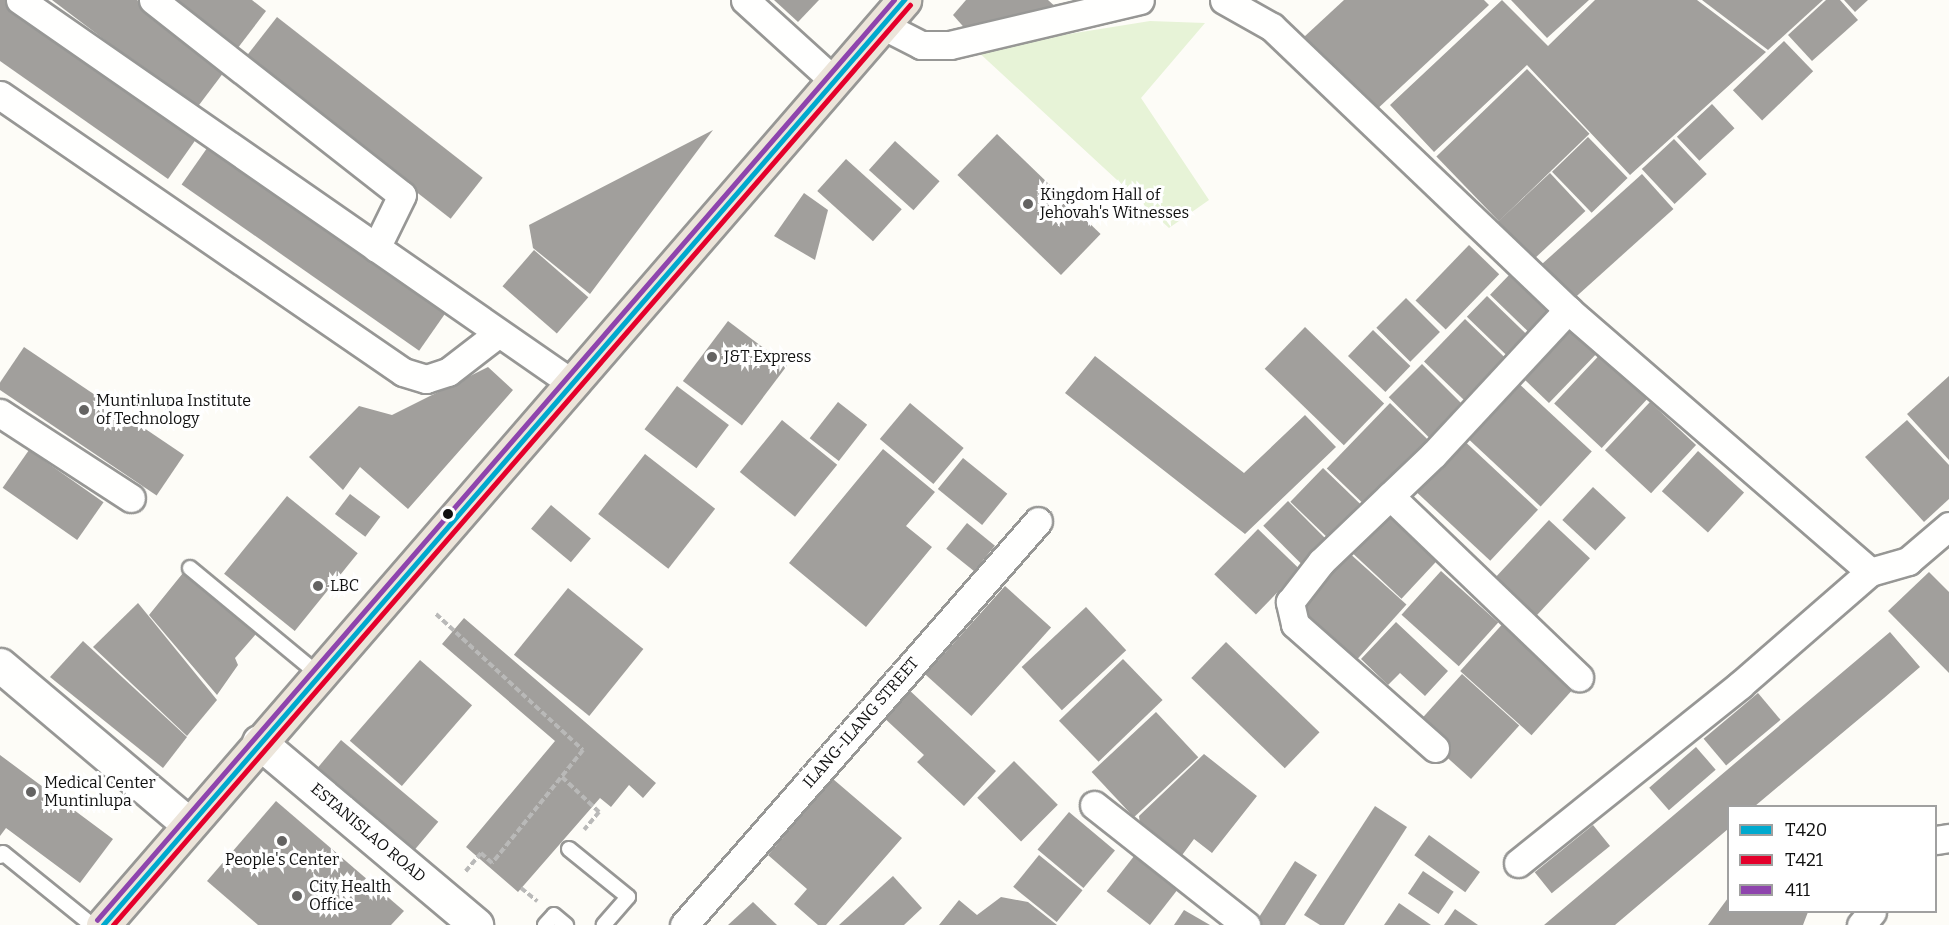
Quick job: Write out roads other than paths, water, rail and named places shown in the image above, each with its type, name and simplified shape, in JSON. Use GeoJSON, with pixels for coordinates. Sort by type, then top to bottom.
{"type":"FeatureCollection","features":[{"type":"Feature","properties":{"kind":"highway"},"geometry":{"type":"LineString","coordinates":[[103,925],[570,382],[904,0]]}},
{"type":"Feature","properties":{"kind":"street"},"geometry":{"type":"LineString","coordinates":[[20,0],[376,248],[496,335],[570,382]]}},
{"type":"Feature","properties":{"kind":"street"},"geometry":{"type":"LineString","coordinates":[[153,0],[402,195],[376,248]]}},
{"type":"Feature","properties":{"kind":"street"},"geometry":{"type":"LineString","coordinates":[[745,0],[833,80]]}},
{"type":"Feature","properties":{"kind":"street"},"geometry":{"type":"LineString","coordinates":[[882,25],[921,45],[950,45],[1140,0]]}},
{"type":"Feature","properties":{"kind":"street"},"geometry":{"type":"LineString","coordinates":[[1224,0],[1272,27],[1568,310],[1870,572]]}},
{"type":"Feature","properties":{"kind":"street"},"geometry":{"type":"LineString","coordinates":[[0,95],[402,372],[426,379],[448,372],[496,335]]}},
{"type":"Feature","properties":{"kind":"street"},"geometry":{"type":"LineString","coordinates":[[1435,748],[1289,615],[1295,591],[1390,496],[1568,310]]}},
{"type":"Feature","properties":{"kind":"street"},"geometry":{"type":"LineString","coordinates":[[0,413],[131,498]]}},
{"type":"Feature","properties":{"kind":"street"},"geometry":{"type":"LineString","coordinates":[[1390,496],[1578,677]]}},
{"type":"Feature","properties":{"kind":"street","name":"ILANG-ILANG STREET"},"geometry":{"type":"LineString","coordinates":[[684,925],[1038,521]]}},
{"type":"Feature","properties":{"kind":"street"},"geometry":{"type":"LineString","coordinates":[[1518,863],[1740,685],[1870,572],[1908,561],[1949,526]]}},
{"type":"Feature","properties":{"kind":"street"},"geometry":{"type":"LineString","coordinates":[[0,665],[188,824]]}},
{"type":"Feature","properties":{"kind":"street","name":"ESTANISLAO ROAD"},"geometry":{"type":"LineString","coordinates":[[259,742],[476,925]]}},
{"type":"Feature","properties":{"kind":"street"},"geometry":{"type":"LineString","coordinates":[[1094,805],[1246,925]]}},
{"type":"Feature","properties":{"kind":"street"},"geometry":{"type":"LineString","coordinates":[[1861,925],[1871,913]]}},
{"type":"Feature","properties":{"kind":"lane"},"geometry":{"type":"LineString","coordinates":[[190,568],[318,674]]}},
{"type":"Feature","properties":{"kind":"lane"},"geometry":{"type":"LineString","coordinates":[[569,849],[628,897],[604,925]]}},
{"type":"Feature","properties":{"kind":"lane"},"geometry":{"type":"LineString","coordinates":[[0,856],[3,853],[92,925]]}},
{"type":"Feature","properties":{"kind":"lane"},"geometry":{"type":"LineString","coordinates":[[545,925],[554,915],[566,925]]}},
{"type":"Feature","properties":{"kind":"place","name":"Kingdom Hall of Jehovah's Witnesses"},"geometry":{"type":"Point","coordinates":[1028,204]}},
{"type":"Feature","properties":{"kind":"place","name":"J&T Express"},"geometry":{"type":"Point","coordinates":[712,357]}},
{"type":"Feature","properties":{"kind":"place","name":"Muntinlupa Institute of Technology"},"geometry":{"type":"Point","coordinates":[84,410]}},
{"type":"Feature","properties":{"kind":"place","name":"LBC"},"geometry":{"type":"Point","coordinates":[318,586]}},
{"type":"Feature","properties":{"kind":"place","name":"Medical Center Muntinlupa"},"geometry":{"type":"Point","coordinates":[31,792]}},
{"type":"Feature","properties":{"kind":"place","name":"People's Center"},"geometry":{"type":"Point","coordinates":[282,841]}},
{"type":"Feature","properties":{"kind":"place","name":"City Health Office"},"geometry":{"type":"Point","coordinates":[297,896]}}]}
